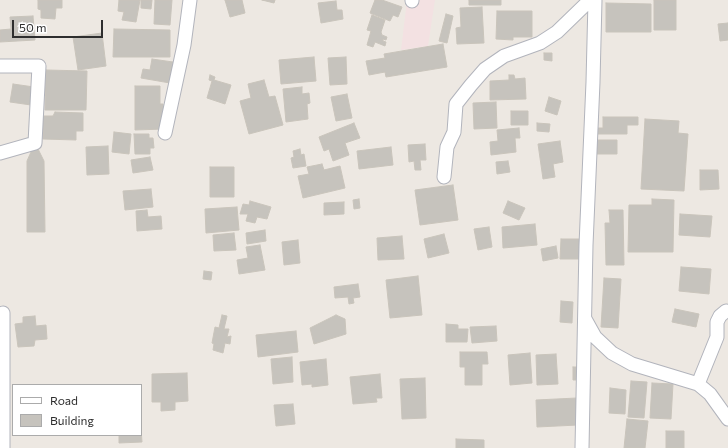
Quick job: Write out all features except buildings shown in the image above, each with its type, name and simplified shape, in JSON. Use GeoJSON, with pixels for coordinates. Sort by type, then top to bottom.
{"type":"FeatureCollection","features":[{"type":"Feature","properties":{"kind":"street"},"geometry":{"type":"LineString","coordinates":[[165,133],[184,45],[190,0]]}},
{"type":"Feature","properties":{"kind":"street"},"geometry":{"type":"LineString","coordinates":[[444,177],[447,147],[454,132],[456,104],[471,85],[485,69],[504,56],[540,43],[556,32],[590,0]]}},
{"type":"Feature","properties":{"kind":"street"},"geometry":{"type":"LineString","coordinates":[[582,448],[586,244],[595,0]]}},
{"type":"Feature","properties":{"kind":"street"},"geometry":{"type":"LineString","coordinates":[[0,66],[39,66],[35,143],[0,153]]}},
{"type":"Feature","properties":{"kind":"street"},"geometry":{"type":"LineString","coordinates":[[698,384],[717,337],[717,322],[720,316],[726,312]]}},
{"type":"Feature","properties":{"kind":"street"},"geometry":{"type":"LineString","coordinates":[[0,314],[3,313],[3,448]]}},
{"type":"Feature","properties":{"kind":"street"},"geometry":{"type":"LineString","coordinates":[[585,319],[602,345],[621,359],[698,384],[710,394],[728,418]]}},
{"type":"Feature","properties":{"kind":"shaded area"},"geometry":{"type":"Polygon","coordinates":[[[407,0],[435,0],[428,46],[401,50],[407,0]]]}}]}
